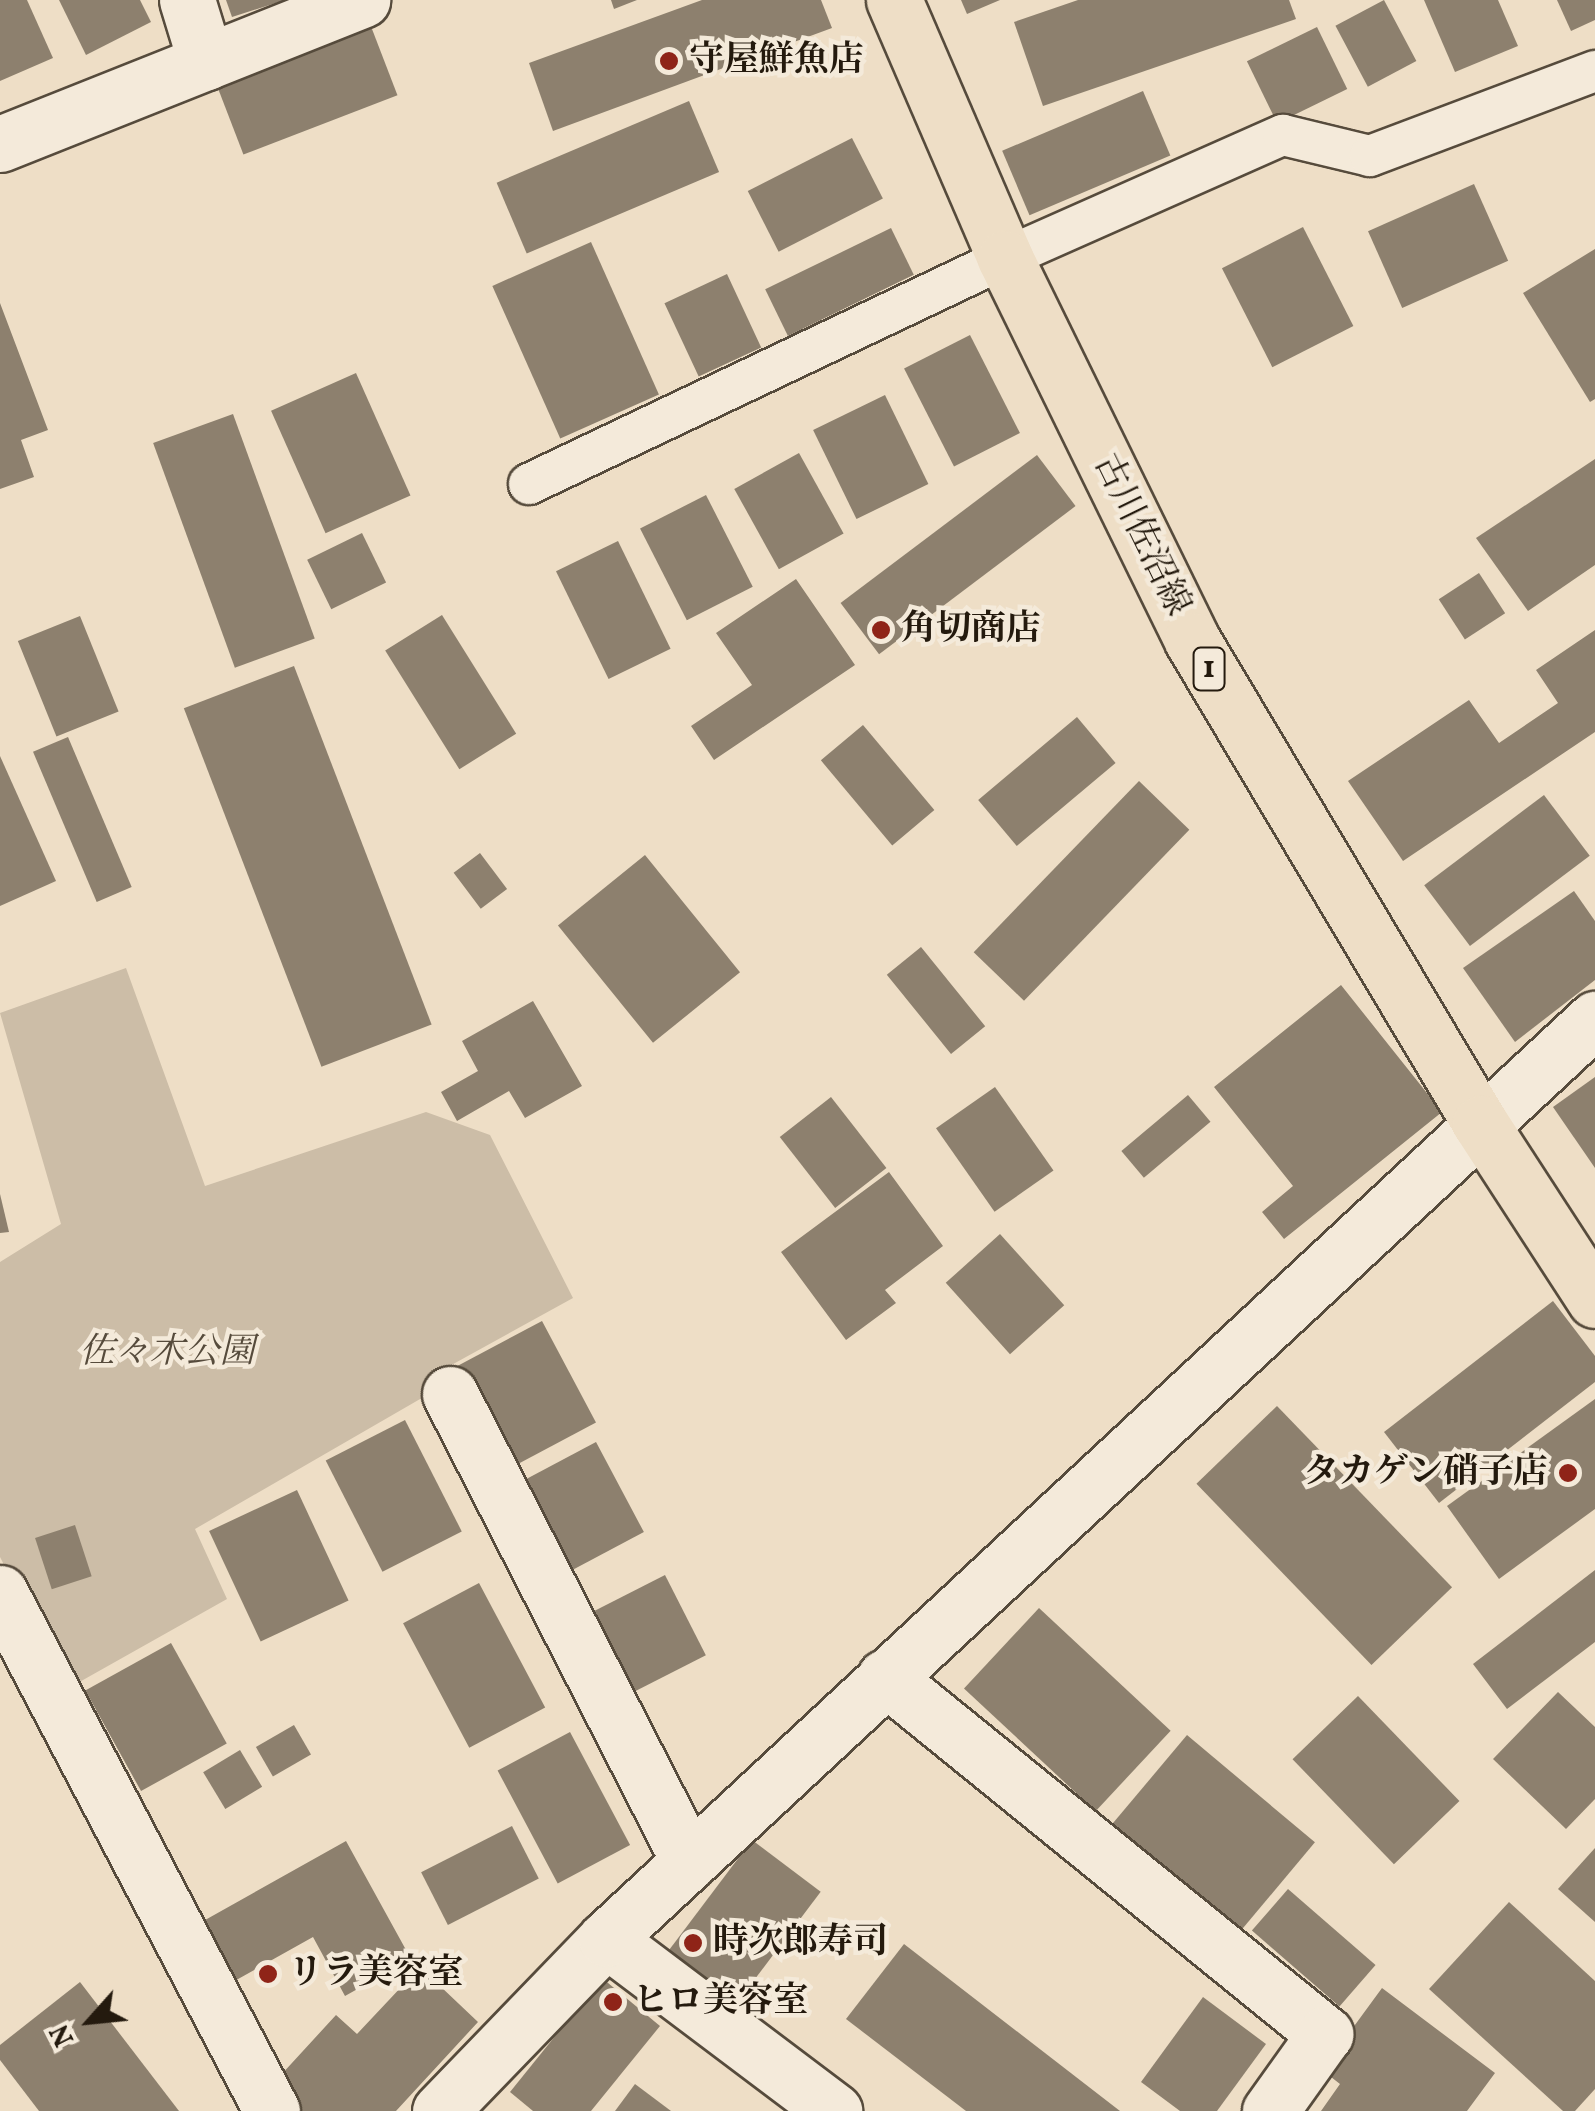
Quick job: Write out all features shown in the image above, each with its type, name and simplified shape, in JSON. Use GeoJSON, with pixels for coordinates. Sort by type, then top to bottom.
{"type":"FeatureCollection","features":[{"type":"Feature","properties":{"kind":"main road","name":"古川佐沼線"},"geometry":{"type":"LineString","coordinates":[[894,0],[1004,258],[1192,640],[1480,1123],[1595,1300]]}},
{"type":"Feature","properties":{"kind":"street"},"geometry":{"type":"LineString","coordinates":[[186,0],[206,62]]}},
{"type":"Feature","properties":{"kind":"street"},"geometry":{"type":"LineString","coordinates":[[0,144],[362,0]]}},
{"type":"Feature","properties":{"kind":"street"},"geometry":{"type":"LineString","coordinates":[[440,2111],[606,1938],[1595,1019]]}},
{"type":"Feature","properties":{"kind":"street"},"geometry":{"type":"LineString","coordinates":[[450,1394],[689,1861]]}},
{"type":"Feature","properties":{"kind":"street"},"geometry":{"type":"LineString","coordinates":[[0,1593],[272,2111]]}},
{"type":"Feature","properties":{"kind":"street"},"geometry":{"type":"LineString","coordinates":[[885,1678],[1325,2034],[1270,2111]]}},
{"type":"Feature","properties":{"kind":"street"},"geometry":{"type":"LineString","coordinates":[[606,1938],[834,2111]]}},
{"type":"Feature","properties":{"kind":"lane"},"geometry":{"type":"LineString","coordinates":[[529,484],[1004,258],[1283,135],[1370,156],[1595,71]]}},
{"type":"Feature","properties":{"kind":"green space","name":"佐々木公園"},"geometry":{"type":"Polygon","coordinates":[[[126,968],[205,1186],[426,1112],[490,1135],[573,1298],[446,1368],[453,1380],[195,1529],[227,1599],[67,1689],[0,1557],[0,1262],[61,1224],[0,1013],[126,968]]]}},
{"type":"Feature","properties":{"kind":"building"},"geometry":{"type":"Polygon","coordinates":[[[0,0],[27,0],[53,58],[0,81],[0,0]]]}},
{"type":"Feature","properties":{"kind":"building"},"geometry":{"type":"Polygon","coordinates":[[[59,0],[140,0],[151,22],[86,55],[59,0]]]}},
{"type":"Feature","properties":{"kind":"building"},"geometry":{"type":"Polygon","coordinates":[[[226,0],[282,0],[282,1],[232,17],[226,0]]]}},
{"type":"Feature","properties":{"kind":"building"},"geometry":{"type":"Polygon","coordinates":[[[611,0],[637,0],[614,9],[611,0]]]}},
{"type":"Feature","properties":{"kind":"building"},"geometry":{"type":"Polygon","coordinates":[[[702,0],[821,0],[832,28],[553,131],[529,63],[702,0]]]}},
{"type":"Feature","properties":{"kind":"building"},"geometry":{"type":"Polygon","coordinates":[[[961,0],[1000,0],[967,14],[961,0]]]}},
{"type":"Feature","properties":{"kind":"building"},"geometry":{"type":"Polygon","coordinates":[[[1078,0],[1289,0],[1296,19],[1043,106],[1014,22],[1078,0]]]}},
{"type":"Feature","properties":{"kind":"building"},"geometry":{"type":"Polygon","coordinates":[[[1384,0],[1416,61],[1368,87],[1335,26],[1384,0]]]}},
{"type":"Feature","properties":{"kind":"building"},"geometry":{"type":"Polygon","coordinates":[[[1424,0],[1498,0],[1518,46],[1455,72],[1424,0]]]}},
{"type":"Feature","properties":{"kind":"building"},"geometry":{"type":"Polygon","coordinates":[[[1557,0],[1595,0],[1595,20],[1571,31],[1557,0]]]}},
{"type":"Feature","properties":{"kind":"building"},"geometry":{"type":"Polygon","coordinates":[[[367,16],[397,95],[243,154],[213,75],[367,16]]]}},
{"type":"Feature","properties":{"kind":"building"},"geometry":{"type":"Polygon","coordinates":[[[1317,27],[1347,89],[1277,123],[1247,61],[1317,27]]]}},
{"type":"Feature","properties":{"kind":"building"},"geometry":{"type":"Polygon","coordinates":[[[1143,91],[1170,155],[1030,215],[1002,151],[1143,91]]]}},
{"type":"Feature","properties":{"kind":"building"},"geometry":{"type":"Polygon","coordinates":[[[689,101],[719,172],[527,254],[497,183],[689,101]]]}},
{"type":"Feature","properties":{"kind":"building"},"geometry":{"type":"Polygon","coordinates":[[[852,138],[883,199],[779,252],[748,191],[852,138]]]}},
{"type":"Feature","properties":{"kind":"building"},"geometry":{"type":"Polygon","coordinates":[[[1474,184],[1508,261],[1402,308],[1368,231],[1474,184]]]}},
{"type":"Feature","properties":{"kind":"building"},"geometry":{"type":"Polygon","coordinates":[[[1303,227],[1353,326],[1272,367],[1222,268],[1303,227]]]}},
{"type":"Feature","properties":{"kind":"building"},"geometry":{"type":"Polygon","coordinates":[[[891,228],[914,275],[788,336],[765,289],[891,228]]]}},
{"type":"Feature","properties":{"kind":"building"},"geometry":{"type":"Polygon","coordinates":[[[591,242],[659,395],[560,438],[492,286],[591,242]]]}},
{"type":"Feature","properties":{"kind":"building"},"geometry":{"type":"Polygon","coordinates":[[[1595,249],[1595,399],[1590,402],[1523,293],[1595,249]]]}},
{"type":"Feature","properties":{"kind":"building"},"geometry":{"type":"Polygon","coordinates":[[[727,274],[761,347],[699,377],[664,303],[727,274]]]}},
{"type":"Feature","properties":{"kind":"building"},"geometry":{"type":"Polygon","coordinates":[[[0,303],[48,430],[21,440],[34,477],[0,489],[0,303]]]}},
{"type":"Feature","properties":{"kind":"building"},"geometry":{"type":"Polygon","coordinates":[[[970,335],[1020,433],[954,467],[904,369],[970,335]]]}},
{"type":"Feature","properties":{"kind":"building"},"geometry":{"type":"Polygon","coordinates":[[[356,373],[411,495],[326,533],[271,411],[356,373]]]}},
{"type":"Feature","properties":{"kind":"building"},"geometry":{"type":"Polygon","coordinates":[[[885,395],[928,484],[856,519],[813,430],[885,395]]]}},
{"type":"Feature","properties":{"kind":"building"},"geometry":{"type":"Polygon","coordinates":[[[233,414],[315,639],[235,668],[153,443],[233,414]]]}},
{"type":"Feature","properties":{"kind":"building"},"geometry":{"type":"Polygon","coordinates":[[[799,453],[844,533],[779,569],[734,489],[799,453]]]}},
{"type":"Feature","properties":{"kind":"building"},"geometry":{"type":"Polygon","coordinates":[[[1037,455],[1076,506],[879,654],[841,603],[1037,455]]]}},
{"type":"Feature","properties":{"kind":"building"},"geometry":{"type":"Polygon","coordinates":[[[1595,459],[1595,565],[1528,611],[1476,538],[1595,459]]]}},
{"type":"Feature","properties":{"kind":"building"},"geometry":{"type":"Polygon","coordinates":[[[706,495],[753,587],[687,620],[640,529],[706,495]]]}},
{"type":"Feature","properties":{"kind":"building"},"geometry":{"type":"Polygon","coordinates":[[[362,533],[386,582],[331,609],[307,560],[362,533]]]}},
{"type":"Feature","properties":{"kind":"building"},"geometry":{"type":"Polygon","coordinates":[[[618,541],[671,649],[609,679],[556,571],[618,541]]]}},
{"type":"Feature","properties":{"kind":"building"},"geometry":{"type":"Polygon","coordinates":[[[1479,573],[1505,613],[1465,639],[1439,599],[1479,573]]]}},
{"type":"Feature","properties":{"kind":"building"},"geometry":{"type":"Polygon","coordinates":[[[796,579],[855,665],[714,760],[691,726],[752,685],[716,633],[796,579]]]}},
{"type":"Feature","properties":{"kind":"building"},"geometry":{"type":"Polygon","coordinates":[[[442,615],[516,734],[459,769],[385,651],[442,615]]]}},
{"type":"Feature","properties":{"kind":"building"},"geometry":{"type":"Polygon","coordinates":[[[80,616],[119,711],[56,737],[18,641],[80,616]]]}},
{"type":"Feature","properties":{"kind":"building"},"geometry":{"type":"Polygon","coordinates":[[[1595,630],[1595,732],[1403,861],[1348,781],[1469,700],[1499,743],[1558,703],[1536,670],[1595,630]]]}},
{"type":"Feature","properties":{"kind":"building"},"geometry":{"type":"Polygon","coordinates":[[[294,666],[432,1024],[321,1067],[184,708],[294,666]]]}},
{"type":"Feature","properties":{"kind":"building"},"geometry":{"type":"Polygon","coordinates":[[[1077,717],[1116,763],[1017,846],[978,800],[1077,717]]]}},
{"type":"Feature","properties":{"kind":"building"},"geometry":{"type":"Polygon","coordinates":[[[863,725],[934,810],[892,845],[821,760],[863,725]]]}},
{"type":"Feature","properties":{"kind":"building"},"geometry":{"type":"Polygon","coordinates":[[[68,737],[132,887],[97,902],[33,752],[68,737]]]}},
{"type":"Feature","properties":{"kind":"building"},"geometry":{"type":"Polygon","coordinates":[[[0,756],[56,881],[0,906],[0,756]]]}},
{"type":"Feature","properties":{"kind":"building"},"geometry":{"type":"Polygon","coordinates":[[[1139,781],[1189,830],[1024,1001],[974,952],[1139,781]]]}},
{"type":"Feature","properties":{"kind":"building"},"geometry":{"type":"Polygon","coordinates":[[[1544,795],[1590,856],[1470,946],[1424,885],[1544,795]]]}},
{"type":"Feature","properties":{"kind":"building"},"geometry":{"type":"Polygon","coordinates":[[[480,853],[507,889],[481,909],[454,873],[480,853]]]}},
{"type":"Feature","properties":{"kind":"building"},"geometry":{"type":"Polygon","coordinates":[[[645,855],[740,972],[653,1043],[558,925],[645,855]]]}},
{"type":"Feature","properties":{"kind":"building"},"geometry":{"type":"Polygon","coordinates":[[[1574,891],[1595,921],[1595,980],[1515,1042],[1463,968],[1574,891]]]}},
{"type":"Feature","properties":{"kind":"building"},"geometry":{"type":"Polygon","coordinates":[[[921,947],[985,1026],[951,1054],[887,975],[921,947]]]}},
{"type":"Feature","properties":{"kind":"building"},"geometry":{"type":"Polygon","coordinates":[[[1341,985],[1442,1112],[1284,1239],[1262,1212],[1293,1186],[1214,1087],[1341,985]]]}},
{"type":"Feature","properties":{"kind":"building"},"geometry":{"type":"Polygon","coordinates":[[[533,1001],[582,1086],[525,1118],[509,1091],[457,1121],[441,1092],[478,1071],[462,1041],[533,1001]]]}},
{"type":"Feature","properties":{"kind":"building"},"geometry":{"type":"Polygon","coordinates":[[[1595,1077],[1595,1168],[1553,1107],[1595,1077]]]}},
{"type":"Feature","properties":{"kind":"building"},"geometry":{"type":"Polygon","coordinates":[[[995,1087],[1054,1171],[995,1212],[936,1128],[995,1087]]]}},
{"type":"Feature","properties":{"kind":"building"},"geometry":{"type":"Polygon","coordinates":[[[1188,1095],[1210,1122],[1144,1178],[1121,1151],[1188,1095]]]}},
{"type":"Feature","properties":{"kind":"building"},"geometry":{"type":"Polygon","coordinates":[[[831,1097],[886,1168],[835,1208],[780,1137],[831,1097]]]}},
{"type":"Feature","properties":{"kind":"building"},"geometry":{"type":"Polygon","coordinates":[[[889,1172],[943,1246],[885,1290],[896,1303],[846,1340],[781,1252],[889,1172]]]}},
{"type":"Feature","properties":{"kind":"building"},"geometry":{"type":"Polygon","coordinates":[[[0,1194],[9,1232],[0,1233],[0,1194]]]}},
{"type":"Feature","properties":{"kind":"building"},"geometry":{"type":"Polygon","coordinates":[[[1000,1234],[1064,1305],[1010,1354],[946,1283],[1000,1234]]]}},
{"type":"Feature","properties":{"kind":"building"},"geometry":{"type":"Polygon","coordinates":[[[1553,1301],[1595,1356],[1595,1382],[1439,1503],[1384,1432],[1553,1301]]]}},
{"type":"Feature","properties":{"kind":"building"},"geometry":{"type":"Polygon","coordinates":[[[542,1321],[596,1423],[509,1469],[455,1367],[542,1321]]]}},
{"type":"Feature","properties":{"kind":"building"},"geometry":{"type":"Polygon","coordinates":[[[1595,1399],[1595,1509],[1499,1579],[1447,1506],[1595,1399]]]}},
{"type":"Feature","properties":{"kind":"building"},"geometry":{"type":"Polygon","coordinates":[[[1277,1406],[1452,1587],[1371,1665],[1196,1484],[1277,1406]]]}},
{"type":"Feature","properties":{"kind":"building"},"geometry":{"type":"Polygon","coordinates":[[[405,1420],[462,1531],[382,1572],[326,1460],[405,1420]]]}},
{"type":"Feature","properties":{"kind":"building"},"geometry":{"type":"Polygon","coordinates":[[[596,1442],[644,1532],[565,1574],[517,1484],[596,1442]]]}},
{"type":"Feature","properties":{"kind":"building"},"geometry":{"type":"Polygon","coordinates":[[[297,1490],[349,1601],[261,1642],[209,1531],[297,1490]]]}},
{"type":"Feature","properties":{"kind":"building"},"geometry":{"type":"Polygon","coordinates":[[[75,1525],[92,1576],[52,1589],[35,1538],[75,1525]]]}},
{"type":"Feature","properties":{"kind":"building"},"geometry":{"type":"Polygon","coordinates":[[[1595,1570],[1595,1642],[1507,1709],[1473,1664],[1595,1570]]]}},
{"type":"Feature","properties":{"kind":"building"},"geometry":{"type":"Polygon","coordinates":[[[665,1575],[706,1655],[625,1697],[584,1616],[665,1575]]]}},
{"type":"Feature","properties":{"kind":"building"},"geometry":{"type":"Polygon","coordinates":[[[479,1583],[545,1707],[469,1748],[403,1623],[479,1583]]]}},
{"type":"Feature","properties":{"kind":"building"},"geometry":{"type":"Polygon","coordinates":[[[1039,1608],[1171,1731],[1096,1811],[964,1688],[1039,1608]]]}},
{"type":"Feature","properties":{"kind":"building"},"geometry":{"type":"Polygon","coordinates":[[[171,1643],[227,1744],[141,1791],[85,1691],[171,1643]]]}},
{"type":"Feature","properties":{"kind":"building"},"geometry":{"type":"Polygon","coordinates":[[[1558,1692],[1595,1727],[1595,1799],[1566,1829],[1493,1759],[1558,1692]]]}},
{"type":"Feature","properties":{"kind":"building"},"geometry":{"type":"Polygon","coordinates":[[[1358,1696],[1459,1801],[1394,1864],[1293,1759],[1358,1696]]]}},
{"type":"Feature","properties":{"kind":"building"},"geometry":{"type":"Polygon","coordinates":[[[294,1725],[311,1754],[273,1776],[256,1747],[294,1725]]]}},
{"type":"Feature","properties":{"kind":"building"},"geometry":{"type":"Polygon","coordinates":[[[570,1732],[630,1845],[558,1884],[498,1770],[570,1732]]]}},
{"type":"Feature","properties":{"kind":"building"},"geometry":{"type":"Polygon","coordinates":[[[1187,1735],[1315,1842],[1240,1931],[1112,1824],[1187,1735]]]}},
{"type":"Feature","properties":{"kind":"building"},"geometry":{"type":"Polygon","coordinates":[[[240,1750],[262,1787],[225,1809],[203,1772],[240,1750]]]}},
{"type":"Feature","properties":{"kind":"building"},"geometry":{"type":"Polygon","coordinates":[[[512,1826],[539,1879],[448,1925],[421,1872],[512,1826]]]}},
{"type":"Feature","properties":{"kind":"building"},"geometry":{"type":"Polygon","coordinates":[[[752,1840],[821,1892],[730,2012],[662,1960],[752,1840]]]}},
{"type":"Feature","properties":{"kind":"building"},"geometry":{"type":"Polygon","coordinates":[[[346,1841],[411,1959],[345,1996],[313,1937],[231,1983],[198,1924],[346,1841]]]}},
{"type":"Feature","properties":{"kind":"building"},"geometry":{"type":"Polygon","coordinates":[[[1595,1848],[1595,1922],[1558,1889],[1595,1848]]]}},
{"type":"Feature","properties":{"kind":"building"},"geometry":{"type":"Polygon","coordinates":[[[1288,1889],[1376,1965],[1339,2007],[1252,1931],[1288,1889]]]}},
{"type":"Feature","properties":{"kind":"building"},"geometry":{"type":"Polygon","coordinates":[[[1509,1902],[1595,1981],[1595,2089],[1575,2111],[1563,2111],[1429,1989],[1509,1902]]]}},
{"type":"Feature","properties":{"kind":"building"},"geometry":{"type":"Polygon","coordinates":[[[904,1944],[1120,2111],[966,2111],[846,2019],[904,1944]]]}},
{"type":"Feature","properties":{"kind":"building"},"geometry":{"type":"Polygon","coordinates":[[[420,1967],[478,2022],[396,2111],[294,2111],[269,2088],[336,2015],[357,2034],[420,1967]]]}},
{"type":"Feature","properties":{"kind":"building"},"geometry":{"type":"Polygon","coordinates":[[[602,1978],[660,2026],[591,2111],[533,2111],[510,2092],[602,1978]]]}},
{"type":"Feature","properties":{"kind":"building"},"geometry":{"type":"Polygon","coordinates":[[[80,1982],[179,2111],[39,2111],[0,2060],[0,2045],[80,1982]]]}},
{"type":"Feature","properties":{"kind":"building"},"geometry":{"type":"Polygon","coordinates":[[[1382,1988],[1495,2073],[1467,2111],[1321,2111],[1340,2084],[1322,2070],[1382,1988]]]}},
{"type":"Feature","properties":{"kind":"building"},"geometry":{"type":"Polygon","coordinates":[[[1203,1997],[1266,2044],[1217,2111],[1180,2111],[1141,2082],[1203,1997]]]}},
{"type":"Feature","properties":{"kind":"building"},"geometry":{"type":"Polygon","coordinates":[[[635,2084],[671,2111],[615,2111],[635,2084]]]}},
{"type":"Feature","properties":{"kind":"place","name":"守屋鮮魚店"},"geometry":{"type":"Point","coordinates":[669,61]}},
{"type":"Feature","properties":{"kind":"place","name":"角切商店"},"geometry":{"type":"Point","coordinates":[881,630]}},
{"type":"Feature","properties":{"kind":"place","name":"タカゲン硝子店"},"geometry":{"type":"Point","coordinates":[1568,1473]}},
{"type":"Feature","properties":{"kind":"place","name":"時次郎寿司"},"geometry":{"type":"Point","coordinates":[693,1943]}},
{"type":"Feature","properties":{"kind":"place","name":"リラ美容室"},"geometry":{"type":"Point","coordinates":[268,1974]}},
{"type":"Feature","properties":{"kind":"place","name":"ヒロ美容室"},"geometry":{"type":"Point","coordinates":[613,2002]}}]}
